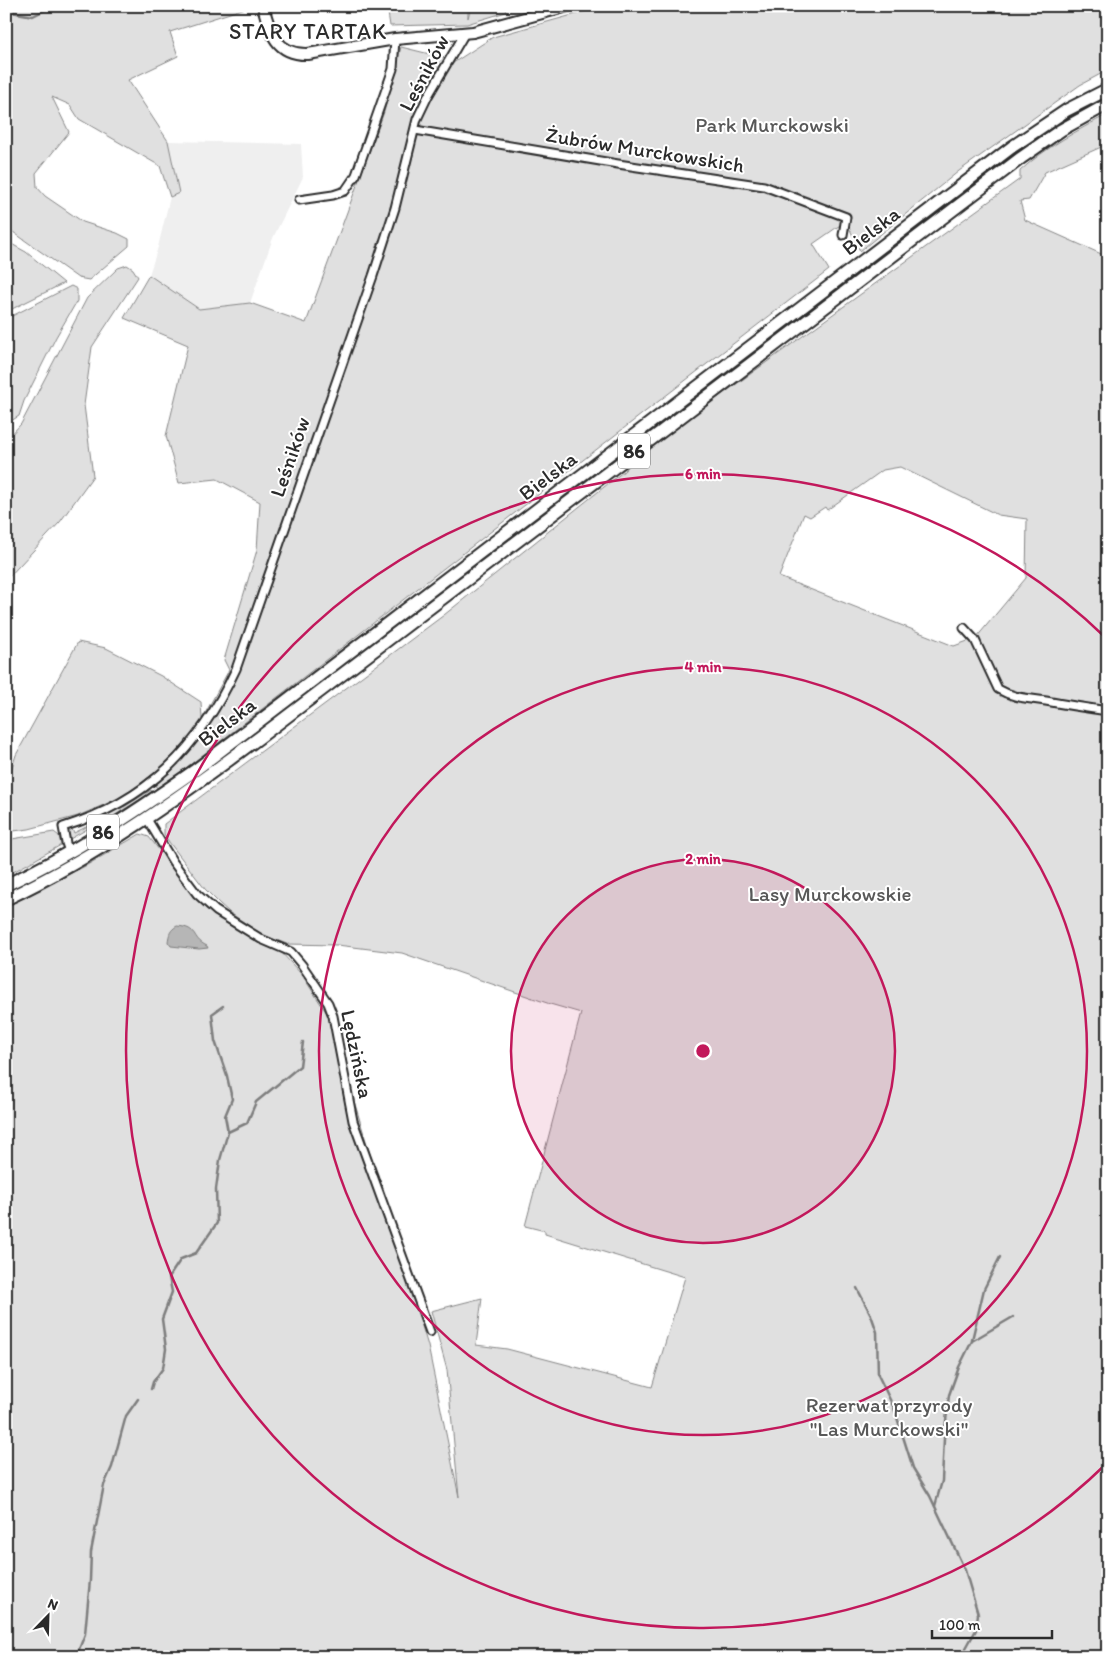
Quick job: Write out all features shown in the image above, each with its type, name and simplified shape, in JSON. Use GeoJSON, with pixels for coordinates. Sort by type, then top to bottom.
{"type":"FeatureCollection","features":[{"type":"Feature","properties":{"kind":"main road","name":"Bielska"},"geometry":{"type":"LineString","coordinates":[[6,885],[69,852],[123,820],[194,771],[1012,147],[1068,110],[1108,89]]}},
{"type":"Feature","properties":{"kind":"main road","name":"Bielska"},"geometry":{"type":"LineString","coordinates":[[6,899],[84,859],[147,819],[246,747],[1020,158],[1061,130],[1108,104]]}},
{"type":"Feature","properties":{"kind":"street"},"geometry":{"type":"LineString","coordinates":[[263,6],[276,41],[288,51],[297,54],[308,54],[395,39],[465,33],[491,28],[568,6]]}},
{"type":"Feature","properties":{"kind":"street","name":"Leśników"},"geometry":{"type":"LineString","coordinates":[[69,852],[63,827],[95,816],[134,793],[170,767],[205,725],[236,669],[373,276],[395,208],[415,130],[428,96],[465,33]]}},
{"type":"Feature","properties":{"kind":"street"},"geometry":{"type":"LineString","coordinates":[[299,200],[333,195],[345,191],[356,175],[393,69],[395,39]]}},
{"type":"Feature","properties":{"kind":"street","name":"Żubrów Murckowskich"},"geometry":{"type":"LineString","coordinates":[[415,130],[764,186],[846,217],[843,235]]}},
{"type":"Feature","properties":{"kind":"street"},"geometry":{"type":"LineString","coordinates":[[964,628],[975,640],[998,689],[1020,698],[1108,711]]}},
{"type":"Feature","properties":{"kind":"street","name":"Lędzińska"},"geometry":{"type":"LineString","coordinates":[[147,819],[173,862],[197,894],[216,911],[261,939],[291,952],[328,1003],[333,1016],[353,1121],[430,1332]]}},
{"type":"Feature","properties":{"kind":"shaded area"},"geometry":{"type":"Polygon","coordinates":[[[168,141],[301,144],[303,177],[273,238],[250,303],[199,309],[149,275],[170,197],[179,193],[168,141]]]}},
{"type":"Feature","properties":{"kind":"shaded area"},"geometry":{"type":"Polygon","coordinates":[[[177,926],[192,931],[198,940],[208,948],[171,946],[168,942],[169,934],[177,926]]]}},
{"type":"Feature","properties":{"kind":"green space"},"geometry":{"type":"Polygon","coordinates":[[[6,6],[252,6],[170,32],[178,56],[128,80],[168,141],[179,193],[170,197],[160,166],[79,119],[70,105],[52,97],[69,132],[36,173],[37,187],[45,196],[83,222],[129,239],[129,246],[89,280],[78,278],[6,227],[6,6]]]}},
{"type":"Feature","properties":{"kind":"green space"},"geometry":{"type":"Polygon","coordinates":[[[387,6],[468,6],[468,18],[471,6],[504,6],[506,12],[467,24],[390,26],[387,6]]]}},
{"type":"Feature","properties":{"kind":"green space","name":"Park Murckowski"},"geometry":{"type":"Polygon","coordinates":[[[605,6],[1108,6],[1108,70],[1080,85],[959,171],[860,251],[846,221],[813,244],[829,270],[182,771],[157,788],[154,784],[178,763],[175,758],[122,797],[78,816],[29,829],[6,832],[6,785],[16,755],[78,642],[106,648],[161,676],[201,702],[202,719],[229,670],[224,660],[257,550],[260,502],[217,479],[179,483],[166,436],[188,345],[124,318],[149,275],[199,309],[250,303],[306,323],[384,112],[401,47],[446,58],[438,82],[440,83],[453,63],[493,37],[605,6]]]}},
{"type":"Feature","properties":{"kind":"green space","name":"Lasy Murckowskie"},"geometry":{"type":"Polygon","coordinates":[[[1108,114],[1108,144],[1045,172],[1029,200],[1020,201],[1025,220],[1108,257],[1108,1657],[6,1657],[6,907],[87,865],[140,834],[149,837],[200,902],[234,926],[281,952],[302,975],[328,1015],[428,1346],[459,1497],[447,1370],[431,1311],[482,1298],[476,1345],[507,1349],[652,1387],[685,1277],[545,1234],[545,1231],[525,1226],[581,1013],[402,953],[337,945],[287,944],[265,936],[230,913],[205,889],[169,842],[164,834],[164,824],[444,615],[624,471],[641,453],[1020,179],[1020,171],[1040,154],[1108,114]],[[900,467],[883,470],[827,510],[825,507],[810,517],[804,514],[779,577],[954,646],[976,638],[1026,578],[1027,519],[998,515],[900,467]]]}},
{"type":"Feature","properties":{"kind":"green space"},"geometry":{"type":"Polygon","coordinates":[[[6,241],[26,252],[64,283],[6,312],[6,241]]]}},
{"type":"Feature","properties":{"kind":"green space"},"geometry":{"type":"Polygon","coordinates":[[[127,265],[133,269],[138,277],[92,347],[84,405],[93,476],[60,522],[6,580],[6,440],[21,424],[87,298],[118,268],[127,265]]]}},
{"type":"Feature","properties":{"kind":"green space"},"geometry":{"type":"Polygon","coordinates":[[[71,286],[77,289],[77,301],[56,337],[24,401],[19,416],[6,424],[6,319],[71,286]]]}},
{"type":"Feature","properties":{"kind":"green space"},"geometry":{"type":"Polygon","coordinates":[[[151,790],[152,792],[91,830],[89,828],[70,839],[67,835],[69,828],[74,833],[108,816],[107,812],[121,805],[124,807],[151,790]]]}},
{"type":"Feature","properties":{"kind":"green space"},"geometry":{"type":"Polygon","coordinates":[[[54,832],[59,836],[61,845],[6,876],[6,840],[54,832]]]}},
{"type":"Feature","properties":{"kind":"waterway"},"geometry":{"type":"LineString","coordinates":[[6,11],[33,16],[53,6]]}},
{"type":"Feature","properties":{"kind":"waterway"},"geometry":{"type":"LineString","coordinates":[[151,1389],[153,1382],[163,1368],[166,1349],[162,1319],[172,1292],[169,1277],[181,1259],[196,1253],[217,1223],[216,1189],[220,1160],[228,1132],[225,1116],[232,1099],[227,1076],[215,1041],[212,1014],[223,1006]]}},
{"type":"Feature","properties":{"kind":"waterway"},"geometry":{"type":"LineString","coordinates":[[228,1132],[247,1123],[256,1102],[300,1066],[303,1042]]}},
{"type":"Feature","properties":{"kind":"waterway"},"geometry":{"type":"LineString","coordinates":[[972,1340],[984,1289],[1000,1257]]}},
{"type":"Feature","properties":{"kind":"waterway"},"geometry":{"type":"LineString","coordinates":[[857,1288],[871,1315],[877,1332],[878,1375],[894,1408],[913,1468],[930,1496],[965,1570],[978,1614],[976,1630],[966,1648],[965,1657]]}},
{"type":"Feature","properties":{"kind":"waterway"},"geometry":{"type":"LineString","coordinates":[[935,1506],[942,1481],[949,1395],[959,1367],[972,1341],[1013,1317]]}},
{"type":"Feature","properties":{"kind":"waterway"},"geometry":{"type":"LineString","coordinates":[[76,1657],[85,1634],[91,1552],[104,1485],[112,1467],[126,1416],[138,1399]]}},
{"type":"Feature","properties":{"kind":"district","name":"STARY TARTAK"},"geometry":{"type":"Point","coordinates":[308,31]}},
{"type":"Feature","properties":{"kind":"park label","name":"Rezerwat przyrody \"Las Murckowski\""},"geometry":{"type":"Point","coordinates":[889,1417]}}]}
